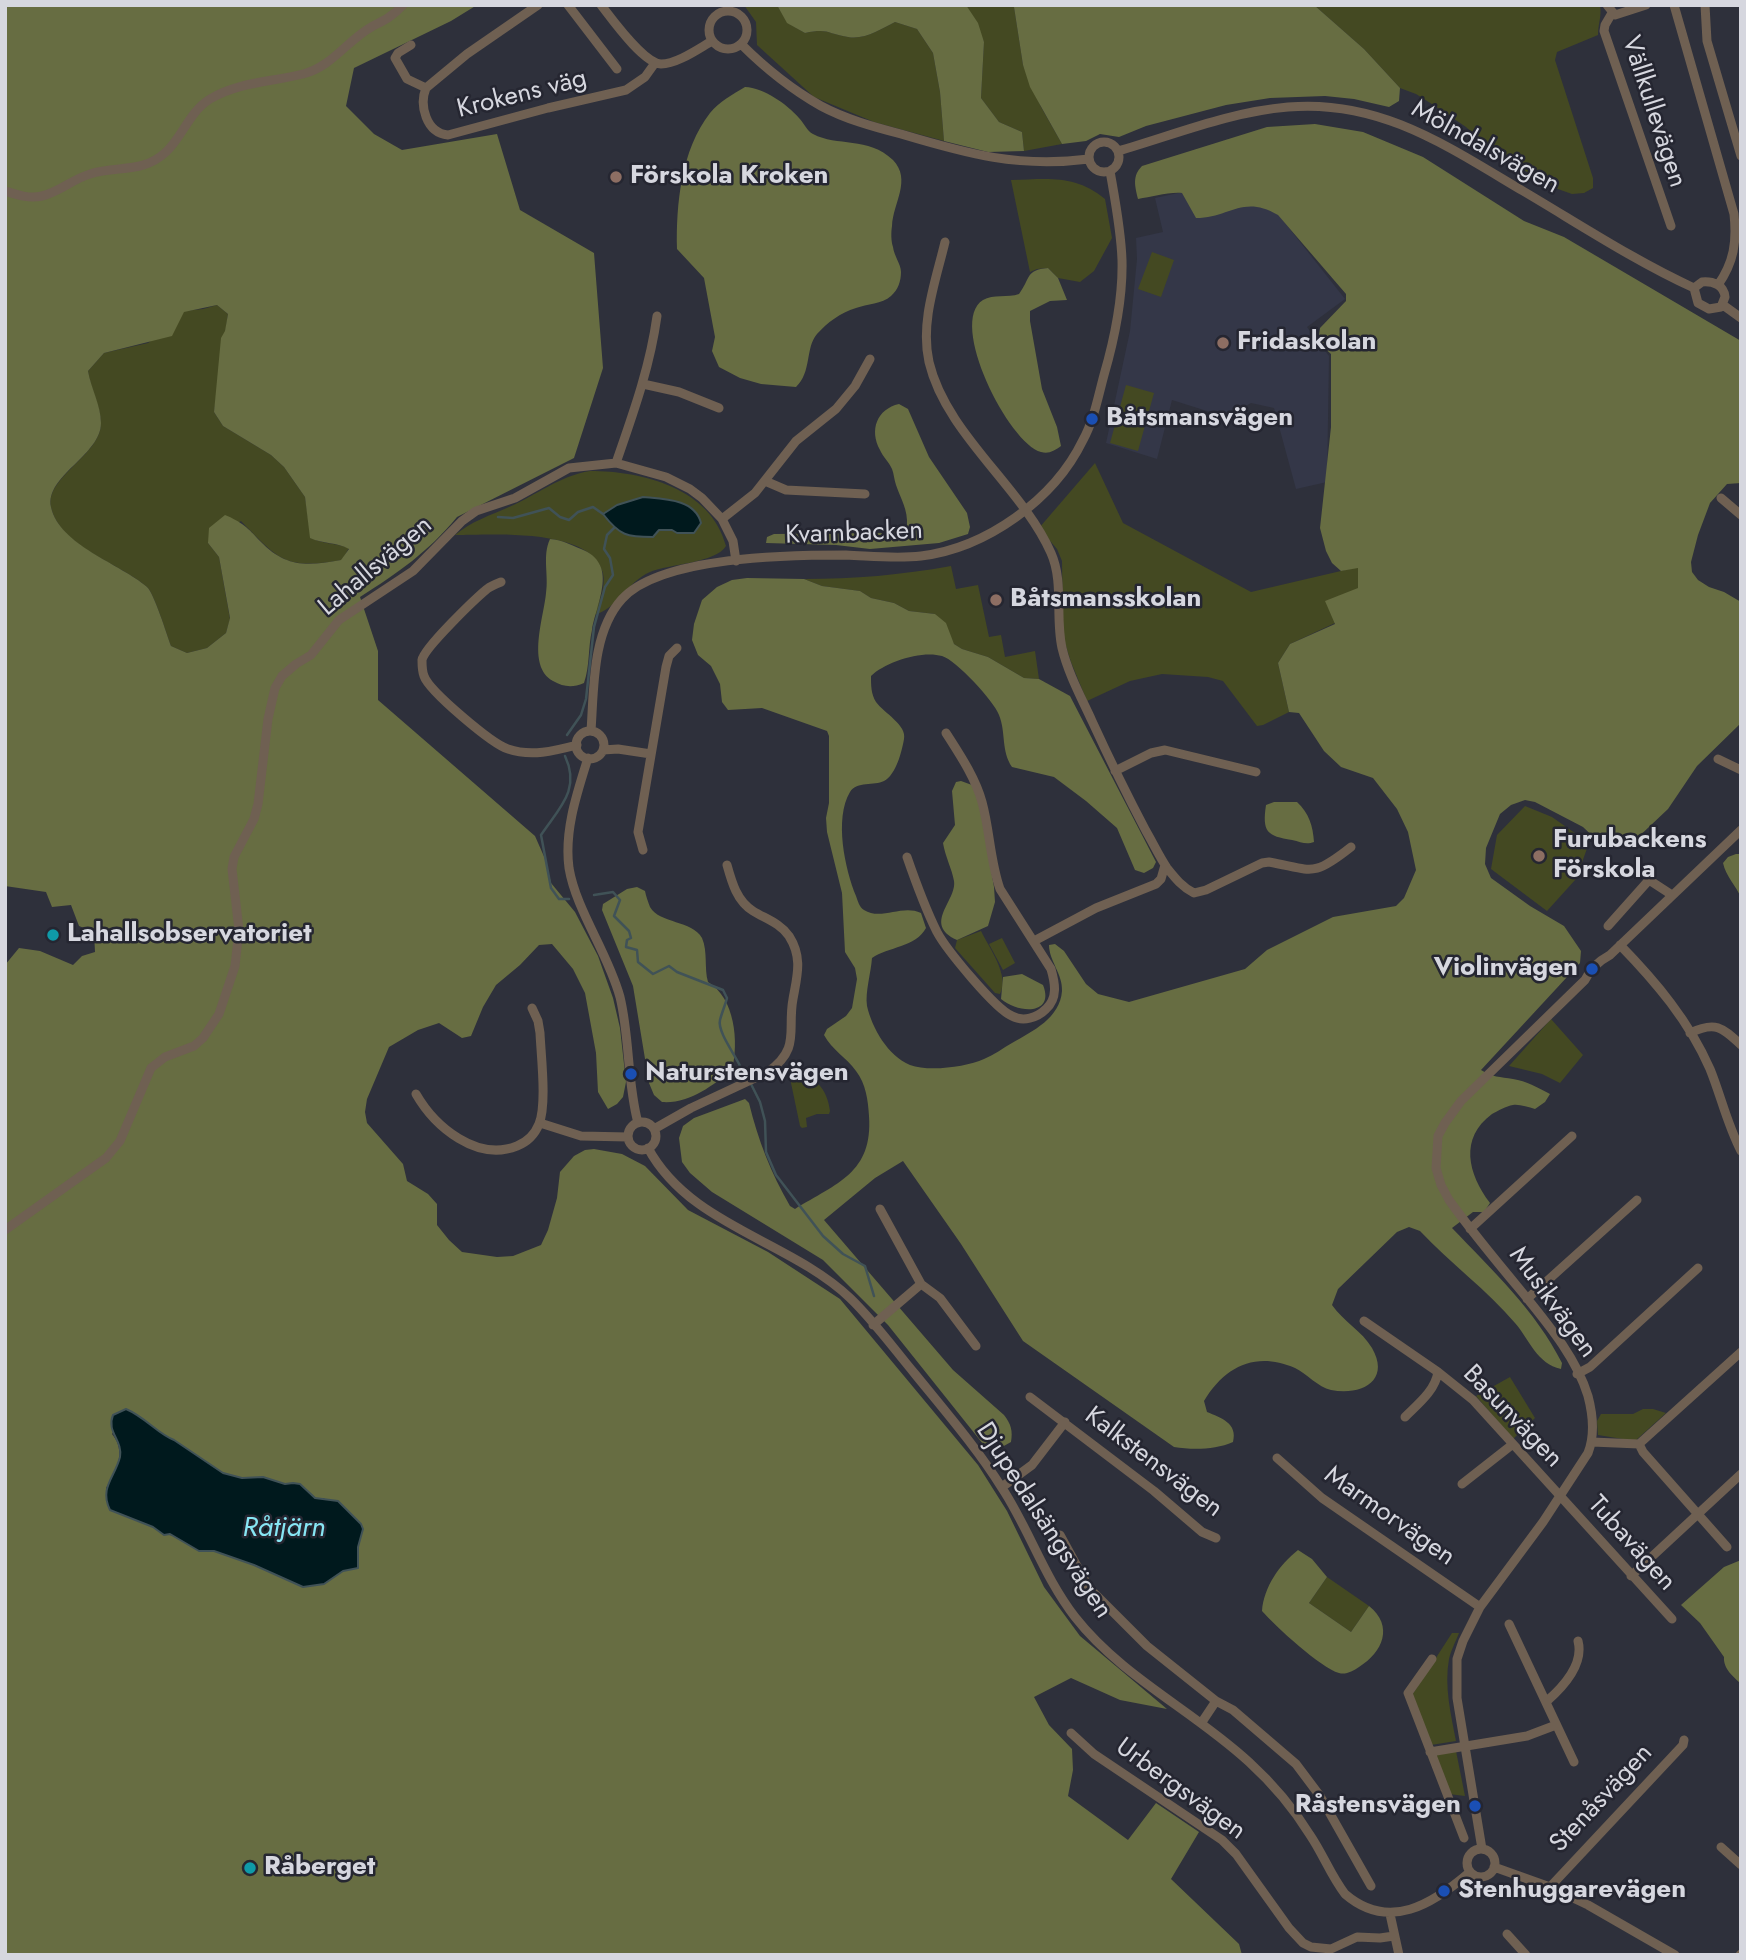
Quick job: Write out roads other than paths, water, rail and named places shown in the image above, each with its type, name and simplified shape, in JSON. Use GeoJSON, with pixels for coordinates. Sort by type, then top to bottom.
{"type":"FeatureCollection","features":[{"type":"Feature","properties":{"kind":"street"},"geometry":{"type":"LineString","coordinates":[[5,191],[26,198],[40,197],[93,173],[140,168],[167,150],[190,118],[211,99],[242,86],[304,74],[325,66],[374,25],[392,17],[403,5]]}},
{"type":"Feature","properties":{"kind":"street","name":"Krokens väg"},"geometry":{"type":"LineString","coordinates":[[538,5],[467,54],[426,88],[422,96],[425,113],[437,132],[448,135],[548,107],[626,90],[645,77],[655,63],[669,63],[712,41]]}},
{"type":"Feature","properties":{"kind":"street"},"geometry":{"type":"LineString","coordinates":[[568,5],[617,69]]}},
{"type":"Feature","properties":{"kind":"street"},"geometry":{"type":"LineString","coordinates":[[601,5],[644,55],[655,63]]}},
{"type":"Feature","properties":{"kind":"street"},"geometry":{"type":"LineString","coordinates":[[708,5],[712,19]]}},
{"type":"Feature","properties":{"kind":"street","name":"Vällkullevägen"},"geometry":{"type":"LineString","coordinates":[[1646,5],[1620,14],[1610,9],[1604,31],[1671,226]]}},
{"type":"Feature","properties":{"kind":"street"},"geometry":{"type":"LineString","coordinates":[[1674,5],[1734,214],[1734,256],[1718,285]]}},
{"type":"Feature","properties":{"kind":"street"},"geometry":{"type":"LineString","coordinates":[[1705,5],[1707,41],[1741,156]]}},
{"type":"Feature","properties":{"kind":"street"},"geometry":{"type":"LineString","coordinates":[[724,8],[736,12],[746,22],[747,31],[741,44],[726,49],[712,41],[708,30],[712,19],[724,8]]}},
{"type":"Feature","properties":{"kind":"street"},"geometry":{"type":"LineString","coordinates":[[741,44],[792,88],[836,113],[873,126],[957,150],[1012,162],[1089,159]]}},
{"type":"Feature","properties":{"kind":"street","name":"Krokens väg"},"geometry":{"type":"LineString","coordinates":[[411,45],[395,58],[407,79],[426,88]]}},
{"type":"Feature","properties":{"kind":"street","name":"Mölndalsvägen"},"geometry":{"type":"LineString","coordinates":[[1118,151],[1207,124],[1275,108],[1321,106],[1381,116],[1449,147],[1620,248],[1694,288]]}},
{"type":"Feature","properties":{"kind":"street"},"geometry":{"type":"LineString","coordinates":[[1102,142],[1113,144],[1118,151],[1117,164],[1110,171],[1096,170],[1089,159],[1092,148],[1102,142]]}},
{"type":"Feature","properties":{"kind":"street","name":"Kvarnbacken"},"geometry":{"type":"LineString","coordinates":[[591,731],[599,642],[609,616],[636,587],[655,577],[683,569],[736,561],[801,556],[920,556],[971,542],[1024,511],[1059,477],[1082,443],[1092,419],[1120,303],[1122,261],[1110,171]]}},
{"type":"Feature","properties":{"kind":"street"},"geometry":{"type":"LineString","coordinates":[[945,242],[929,313],[927,345],[930,363],[947,405],[1046,544],[1054,562],[1059,627],[1065,659],[1115,771],[1165,865],[1178,881],[1194,893],[1262,863],[1313,870],[1351,847]]}},
{"type":"Feature","properties":{"kind":"street"},"geometry":{"type":"LineString","coordinates":[[1702,282],[1718,285],[1725,295],[1723,305],[1717,309],[1705,308],[1695,299],[1694,288],[1702,282]]}},
{"type":"Feature","properties":{"kind":"street"},"geometry":{"type":"LineString","coordinates":[[1723,305],[1741,317]]}},
{"type":"Feature","properties":{"kind":"street"},"geometry":{"type":"LineString","coordinates":[[616,463],[643,384],[653,348],[657,316]]}},
{"type":"Feature","properties":{"kind":"street"},"geometry":{"type":"LineString","coordinates":[[722,519],[755,494],[796,440],[836,409],[851,391],[870,359]]}},
{"type":"Feature","properties":{"kind":"street"},"geometry":{"type":"LineString","coordinates":[[643,384],[679,392],[719,408]]}},
{"type":"Feature","properties":{"kind":"street","name":"Lahallsvägen"},"geometry":{"type":"LineString","coordinates":[[5,1230],[106,1157],[120,1141],[151,1068],[165,1058],[194,1046],[203,1038],[219,1014],[235,966],[239,930],[232,869],[234,858],[254,819],[258,804],[268,719],[275,688],[282,676],[311,656],[339,620],[413,571],[468,516],[515,498],[569,468],[616,463],[666,477],[690,489],[722,519],[733,541],[736,561]]}},
{"type":"Feature","properties":{"kind":"street"},"geometry":{"type":"LineString","coordinates":[[765,481],[786,490],[865,494]]}},
{"type":"Feature","properties":{"kind":"street"},"geometry":{"type":"LineString","coordinates":[[1721,498],[1741,514]]}},
{"type":"Feature","properties":{"kind":"street"},"geometry":{"type":"LineString","coordinates":[[501,582],[487,589],[430,645],[422,657],[424,678],[488,737],[509,749],[537,753],[577,746]]}},
{"type":"Feature","properties":{"kind":"street"},"geometry":{"type":"LineString","coordinates":[[643,850],[638,832],[651,754],[666,667],[669,656],[677,648]]}},
{"type":"Feature","properties":{"kind":"street"},"geometry":{"type":"LineString","coordinates":[[591,731],[602,738],[603,750],[597,757],[588,758],[581,755],[577,746],[580,736],[591,731]]}},
{"type":"Feature","properties":{"kind":"street"},"geometry":{"type":"LineString","coordinates":[[907,857],[919,894],[939,935],[997,1004],[1010,1016],[1018,1018],[1031,1018],[1040,1014],[1052,1002],[1055,994],[1051,969],[1000,889],[995,877],[981,800],[972,776],[946,733]]}},
{"type":"Feature","properties":{"kind":"street"},"geometry":{"type":"LineString","coordinates":[[603,750],[618,749],[651,754]]}},
{"type":"Feature","properties":{"kind":"street"},"geometry":{"type":"LineString","coordinates":[[1115,771],[1151,753],[1165,750],[1256,772]]}},
{"type":"Feature","properties":{"kind":"street"},"geometry":{"type":"LineString","coordinates":[[588,758],[570,825],[569,868],[573,884],[612,971],[620,998],[638,1123]]}},
{"type":"Feature","properties":{"kind":"street"},"geometry":{"type":"LineString","coordinates":[[1718,759],[1741,770]]}},
{"type":"Feature","properties":{"kind":"street","name":"Musikvägen"},"geometry":{"type":"LineString","coordinates":[[1592,1442],[1593,1425],[1588,1396],[1549,1326],[1470,1228],[1441,1185],[1436,1168],[1438,1136],[1461,1101],[1741,830]]}},
{"type":"Feature","properties":{"kind":"street"},"geometry":{"type":"LineString","coordinates":[[653,1129],[768,1072],[778,1065],[790,1043],[793,1031],[792,1000],[798,977],[794,946],[785,930],[745,905],[735,892],[727,865]]}},
{"type":"Feature","properties":{"kind":"street"},"geometry":{"type":"LineString","coordinates":[[1034,941],[1096,908],[1156,884],[1161,879],[1165,865]]}},
{"type":"Feature","properties":{"kind":"street"},"geometry":{"type":"LineString","coordinates":[[1608,926],[1649,880],[1672,895]]}},
{"type":"Feature","properties":{"kind":"street"},"geometry":{"type":"LineString","coordinates":[[1620,945],[1655,981],[1690,1033],[1709,1066],[1731,1132],[1741,1150]]}},
{"type":"Feature","properties":{"kind":"street"},"geometry":{"type":"LineString","coordinates":[[416,1094],[426,1111],[460,1139],[498,1151],[528,1140],[540,1123],[542,1078],[540,1033],[532,1008]]}},
{"type":"Feature","properties":{"kind":"street"},"geometry":{"type":"LineString","coordinates":[[1690,1033],[1704,1026],[1717,1027],[1741,1045]]}},
{"type":"Feature","properties":{"kind":"street"},"geometry":{"type":"LineString","coordinates":[[540,1123],[581,1136],[628,1137]]}},
{"type":"Feature","properties":{"kind":"street"},"geometry":{"type":"LineString","coordinates":[[638,1123],[647,1123],[653,1129],[655,1140],[648,1149],[634,1148],[628,1137],[631,1128],[638,1123]]}},
{"type":"Feature","properties":{"kind":"street"},"geometry":{"type":"LineString","coordinates":[[1470,1228],[1572,1136]]}},
{"type":"Feature","properties":{"kind":"street","name":"Djupedalsängsvägen"},"geometry":{"type":"LineString","coordinates":[[648,1149],[673,1183],[689,1197],[823,1277],[850,1298],[969,1440],[1002,1486],[1055,1587],[1092,1636],[1111,1655],[1234,1748],[1269,1783],[1310,1834],[1345,1894],[1364,1908],[1390,1914]]}},
{"type":"Feature","properties":{"kind":"street"},"geometry":{"type":"LineString","coordinates":[[1527,1299],[1637,1200]]}},
{"type":"Feature","properties":{"kind":"street"},"geometry":{"type":"LineString","coordinates":[[880,1209],[921,1284],[940,1298],[976,1346]]}},
{"type":"Feature","properties":{"kind":"street"},"geometry":{"type":"LineString","coordinates":[[1577,1374],[1590,1367],[1698,1268]]}},
{"type":"Feature","properties":{"kind":"street"},"geometry":{"type":"LineString","coordinates":[[873,1325],[921,1284]]}},
{"type":"Feature","properties":{"kind":"street","name":"Basunvägen"},"geometry":{"type":"LineString","coordinates":[[1364,1321],[1438,1372],[1473,1400],[1560,1497]]}},
{"type":"Feature","properties":{"kind":"street"},"geometry":{"type":"LineString","coordinates":[[1482,1849],[1457,1698],[1457,1659],[1480,1607],[1560,1497],[1592,1442],[1639,1444],[1741,1352]]}},
{"type":"Feature","properties":{"kind":"street"},"geometry":{"type":"LineString","coordinates":[[1405,1417],[1432,1388],[1438,1372]]}},
{"type":"Feature","properties":{"kind":"street","name":"Kalkstensvägen"},"geometry":{"type":"LineString","coordinates":[[1030,1397],[1202,1532],[1216,1538]]}},
{"type":"Feature","properties":{"kind":"street","name":"Kalkstensvägen"},"geometry":{"type":"LineString","coordinates":[[1002,1486],[1032,1465],[1065,1422]]}},
{"type":"Feature","properties":{"kind":"street"},"geometry":{"type":"LineString","coordinates":[[1462,1484],[1513,1444]]}},
{"type":"Feature","properties":{"kind":"street"},"geometry":{"type":"LineString","coordinates":[[1639,1444],[1643,1452],[1727,1547]]}},
{"type":"Feature","properties":{"kind":"street","name":"Marmorvägen"},"geometry":{"type":"LineString","coordinates":[[1276,1458],[1322,1498],[1480,1607]]}},
{"type":"Feature","properties":{"kind":"street"},"geometry":{"type":"LineString","coordinates":[[1631,1576],[1741,1474]]}},
{"type":"Feature","properties":{"kind":"street","name":"Tubavägen"},"geometry":{"type":"LineString","coordinates":[[1560,1497],[1672,1619]]}},
{"type":"Feature","properties":{"kind":"street"},"geometry":{"type":"LineString","coordinates":[[1060,1535],[1089,1588],[1155,1654],[1216,1701],[1233,1710],[1296,1765],[1320,1796],[1371,1886]]}},
{"type":"Feature","properties":{"kind":"street"},"geometry":{"type":"LineString","coordinates":[[1509,1623],[1574,1762]]}},
{"type":"Feature","properties":{"kind":"street"},"geometry":{"type":"LineString","coordinates":[[1547,1701],[1575,1666],[1580,1649],[1578,1641]]}},
{"type":"Feature","properties":{"kind":"street"},"geometry":{"type":"LineString","coordinates":[[1432,1659],[1408,1693],[1464,1838]]}},
{"type":"Feature","properties":{"kind":"street"},"geometry":{"type":"LineString","coordinates":[[1202,1722],[1216,1701]]}},
{"type":"Feature","properties":{"kind":"street"},"geometry":{"type":"LineString","coordinates":[[1430,1752],[1527,1736],[1556,1725]]}},
{"type":"Feature","properties":{"kind":"street","name":"Urbergsvägen"},"geometry":{"type":"LineString","coordinates":[[1071,1734],[1101,1759],[1222,1840],[1236,1854],[1289,1928],[1303,1943],[1320,1949],[1331,1949],[1357,1937],[1394,1936]]}},
{"type":"Feature","properties":{"kind":"street","name":"Stenåsvägen"},"geometry":{"type":"LineString","coordinates":[[1550,1887],[1683,1745],[1684,1740]]}},
{"type":"Feature","properties":{"kind":"street"},"geometry":{"type":"LineString","coordinates":[[1721,1847],[1741,1865]]}},
{"type":"Feature","properties":{"kind":"street"},"geometry":{"type":"LineString","coordinates":[[1482,1849],[1491,1854],[1494,1867],[1490,1874],[1482,1877],[1470,1872],[1468,1857],[1474,1851],[1482,1849]]}},
{"type":"Feature","properties":{"kind":"street"},"geometry":{"type":"LineString","coordinates":[[1494,1867],[1550,1887],[1588,1905],[1675,1955]]}},
{"type":"Feature","properties":{"kind":"street"},"geometry":{"type":"LineString","coordinates":[[1399,1955],[1390,1914],[1402,1912],[1431,1899],[1470,1872]]}},
{"type":"Feature","properties":{"kind":"street"},"geometry":{"type":"LineString","coordinates":[[1507,1934],[1526,1955]]}},
{"type":"Feature","properties":{"kind":"water"},"geometry":{"type":"Polygon","coordinates":[[[643,497],[686,505],[698,515],[701,523],[694,533],[659,530],[653,537],[637,536],[619,531],[603,514],[617,505],[643,497]]]}},
{"type":"Feature","properties":{"kind":"water","name":"Råtjärn"},"geometry":{"type":"Polygon","coordinates":[[[126,1409],[223,1473],[242,1478],[263,1477],[285,1484],[300,1484],[315,1498],[338,1501],[363,1529],[358,1547],[358,1568],[343,1571],[324,1584],[303,1587],[214,1551],[199,1551],[170,1534],[164,1535],[153,1527],[110,1510],[107,1489],[120,1457],[111,1421],[113,1415],[126,1409]]]}},
{"type":"Feature","properties":{"kind":"waterway"},"geometry":{"type":"LineString","coordinates":[[498,517],[513,518],[549,508],[569,520],[578,512],[593,507],[603,514]]}},
{"type":"Feature","properties":{"kind":"waterway"},"geometry":{"type":"LineString","coordinates":[[567,735],[581,715],[586,699],[594,627],[605,587],[613,575],[610,558],[604,549],[607,535],[614,528]]}},
{"type":"Feature","properties":{"kind":"waterway"},"geometry":{"type":"LineString","coordinates":[[565,756],[571,779],[569,789],[561,807],[541,835],[551,888],[559,899],[569,899]]}},
{"type":"Feature","properties":{"kind":"waterway"},"geometry":{"type":"LineString","coordinates":[[594,895],[613,892],[620,900],[614,916],[629,931],[631,938],[627,940],[626,947],[637,950],[638,962],[653,974],[669,966],[677,972],[723,990],[727,998],[720,1025],[724,1038],[742,1070]]}},
{"type":"Feature","properties":{"kind":"waterway"},"geometry":{"type":"LineString","coordinates":[[751,1084],[760,1102],[765,1121],[766,1152],[776,1175],[823,1236],[843,1254],[865,1266],[874,1296]]}},
{"type":"Feature","properties":{"kind":"place","name":"Förskola Kroken"},"geometry":{"type":"Point","coordinates":[616,177]}},
{"type":"Feature","properties":{"kind":"place","name":"Fridaskolan"},"geometry":{"type":"Point","coordinates":[1223,343]}},
{"type":"Feature","properties":{"kind":"place","name":"Båtsmansvägen"},"geometry":{"type":"Point","coordinates":[1092,419]}},
{"type":"Feature","properties":{"kind":"place","name":"Båtsmansskolan"},"geometry":{"type":"Point","coordinates":[996,600]}},
{"type":"Feature","properties":{"kind":"place","name":"Furubackens Förskola"},"geometry":{"type":"Point","coordinates":[1539,856]}},
{"type":"Feature","properties":{"kind":"place","name":"Lahallsobservatoriet"},"geometry":{"type":"Point","coordinates":[53,935]}},
{"type":"Feature","properties":{"kind":"place","name":"Violinvägen"},"geometry":{"type":"Point","coordinates":[1592,969]}},
{"type":"Feature","properties":{"kind":"place","name":"Naturstensvägen"},"geometry":{"type":"Point","coordinates":[631,1074]}},
{"type":"Feature","properties":{"kind":"place","name":"Råstensvägen"},"geometry":{"type":"Point","coordinates":[1475,1806]}},
{"type":"Feature","properties":{"kind":"place","name":"Råberget"},"geometry":{"type":"Point","coordinates":[250,1868]}},
{"type":"Feature","properties":{"kind":"place","name":"Stenhuggarevägen"},"geometry":{"type":"Point","coordinates":[1444,1891]}}]}
